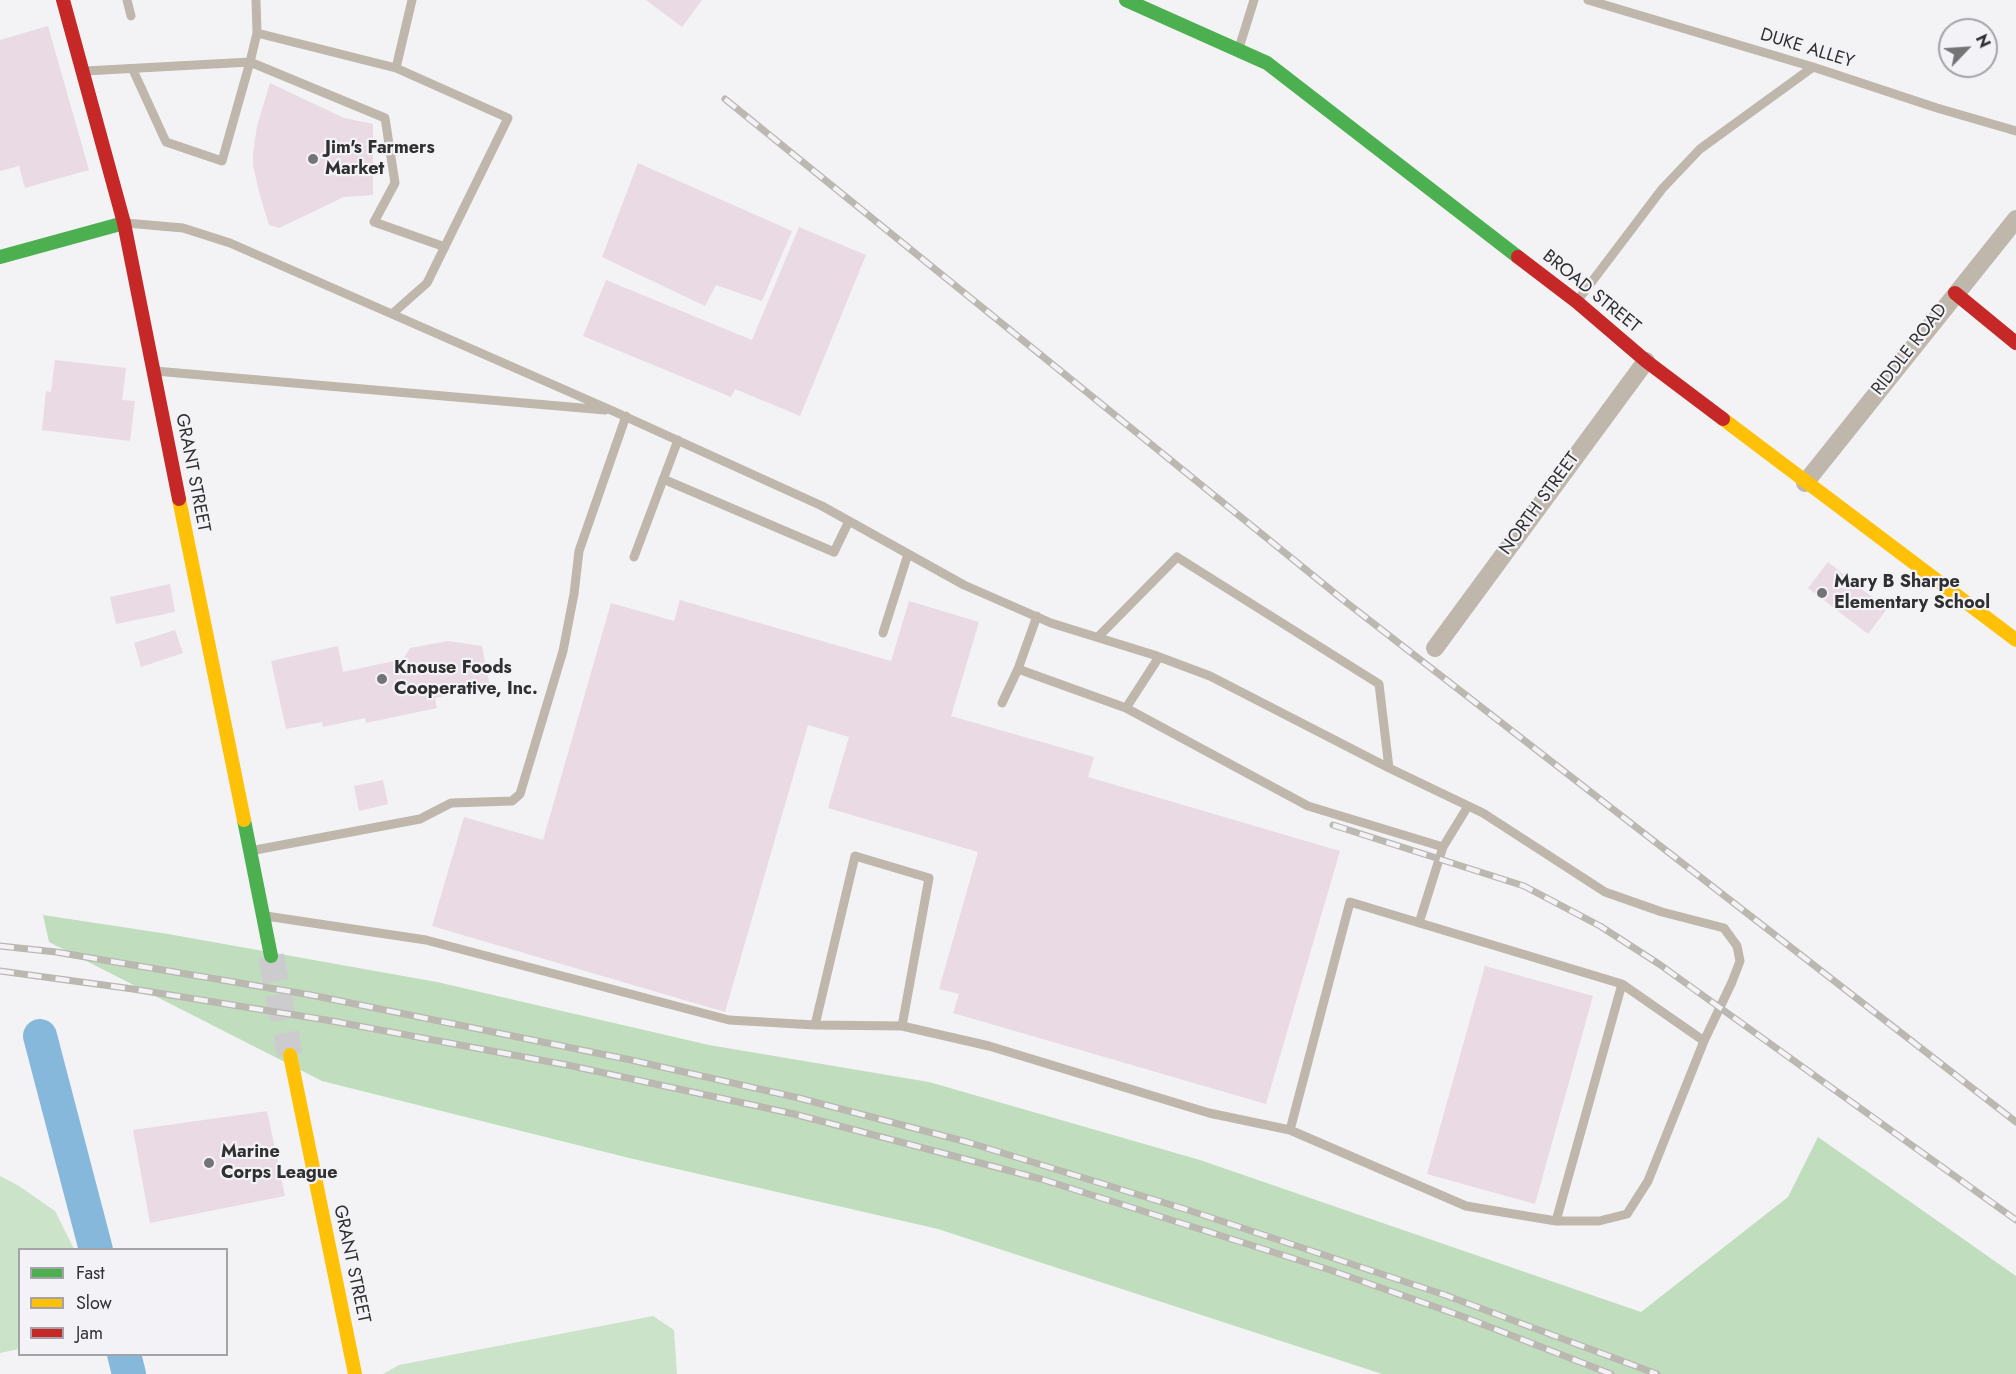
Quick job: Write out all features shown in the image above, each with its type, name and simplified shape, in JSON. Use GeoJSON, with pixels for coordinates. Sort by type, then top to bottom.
{"type":"FeatureCollection","features":[{"type":"Feature","properties":{"kind":"street","name":"GRANT STREET"},"geometry":{"type":"LineString","coordinates":[[63,0],[124,223],[271,956]]}},
{"type":"Feature","properties":{"kind":"street","name":"BROAD STREET"},"geometry":{"type":"LineString","coordinates":[[1126,0],[1267,63],[1577,302],[1646,361],[2016,640]]}},
{"type":"Feature","properties":{"kind":"street","name":"RIDDLE ROAD"},"geometry":{"type":"LineString","coordinates":[[1806,483],[2016,219]]}},
{"type":"Feature","properties":{"kind":"street"},"geometry":{"type":"LineString","coordinates":[[0,257],[124,223]]}},
{"type":"Feature","properties":{"kind":"street"},"geometry":{"type":"LineString","coordinates":[[1955,293],[2016,343]]}},
{"type":"Feature","properties":{"kind":"street","name":"NORTH STREET"},"geometry":{"type":"LineString","coordinates":[[1434,648],[1646,361]]}},
{"type":"Feature","properties":{"kind":"street","name":"GRANT STREET"},"geometry":{"type":"LineString","coordinates":[[290,1055],[355,1374]]}},
{"type":"Feature","properties":{"kind":"lane"},"geometry":{"type":"LineString","coordinates":[[128,0],[131,16]]}},
{"type":"Feature","properties":{"kind":"lane"},"geometry":{"type":"LineString","coordinates":[[134,70],[166,142],[222,161],[257,33],[256,0]]}},
{"type":"Feature","properties":{"kind":"lane"},"geometry":{"type":"LineString","coordinates":[[396,68],[412,0]]}},
{"type":"Feature","properties":{"kind":"lane"},"geometry":{"type":"LineString","coordinates":[[1238,50],[1254,0]]}},
{"type":"Feature","properties":{"kind":"lane","name":"DUKE ALLEY"},"geometry":{"type":"LineString","coordinates":[[1588,0],[2016,131]]}},
{"type":"Feature","properties":{"kind":"lane"},"geometry":{"type":"LineString","coordinates":[[257,33],[396,68],[508,118],[427,283],[392,314]]}},
{"type":"Feature","properties":{"kind":"lane"},"geometry":{"type":"LineString","coordinates":[[82,71],[250,62],[385,118],[395,183],[374,222],[445,247]]}},
{"type":"Feature","properties":{"kind":"lane"},"geometry":{"type":"LineString","coordinates":[[1577,302],[1662,189],[1700,149],[1813,67]]}},
{"type":"Feature","properties":{"kind":"lane"},"geometry":{"type":"LineString","coordinates":[[124,223],[183,228],[231,243],[626,416],[822,506],[964,585],[1036,616],[1210,676],[1389,768],[1483,813],[1605,892],[1662,912],[1724,928],[1737,946],[1740,961],[1704,1041],[1648,1181],[1627,1214],[1599,1221],[1556,1221],[1466,1206],[1290,1130],[1209,1113],[989,1046],[902,1026],[814,1025],[729,1020],[426,940],[262,915]]}},
{"type":"Feature","properties":{"kind":"lane"},"geometry":{"type":"LineString","coordinates":[[153,371],[613,411]]}},
{"type":"Feature","properties":{"kind":"lane"},"geometry":{"type":"LineString","coordinates":[[249,851],[420,819],[451,803],[512,801],[520,794],[563,651],[574,594],[579,551],[626,416]]}},
{"type":"Feature","properties":{"kind":"lane"},"geometry":{"type":"LineString","coordinates":[[634,557],[678,440]]}},
{"type":"Feature","properties":{"kind":"lane"},"geometry":{"type":"LineString","coordinates":[[663,479],[834,552],[849,521]]}},
{"type":"Feature","properties":{"kind":"lane"},"geometry":{"type":"LineString","coordinates":[[883,633],[908,554]]}},
{"type":"Feature","properties":{"kind":"lane"},"geometry":{"type":"LineString","coordinates":[[1098,637],[1177,557],[1379,684],[1389,768]]}},
{"type":"Feature","properties":{"kind":"lane"},"geometry":{"type":"LineString","coordinates":[[1002,703],[1018,669],[1036,616]]}},
{"type":"Feature","properties":{"kind":"lane"},"geometry":{"type":"LineString","coordinates":[[1126,708],[1159,657]]}},
{"type":"Feature","properties":{"kind":"lane"},"geometry":{"type":"LineString","coordinates":[[1018,669],[1126,708],[1308,806],[1443,847]]}},
{"type":"Feature","properties":{"kind":"lane"},"geometry":{"type":"LineString","coordinates":[[1419,923],[1443,847],[1468,806]]}},
{"type":"Feature","properties":{"kind":"lane"},"geometry":{"type":"LineString","coordinates":[[814,1025],[855,856],[929,878],[902,1026]]}},
{"type":"Feature","properties":{"kind":"lane"},"geometry":{"type":"LineString","coordinates":[[1290,1130],[1350,902],[1622,984],[1704,1041]]}},
{"type":"Feature","properties":{"kind":"lane"},"geometry":{"type":"LineString","coordinates":[[1556,1221],[1622,984]]}},
{"type":"Feature","properties":{"kind":"green space"},"geometry":{"type":"Polygon","coordinates":[[[43,915],[168,934],[437,982],[709,1045],[929,1082],[1200,1160],[1641,1312],[1788,1197],[1818,1137],[2016,1276],[2016,1374],[1382,1374],[938,1229],[629,1158],[322,1081],[49,942],[43,915]]]}},
{"type":"Feature","properties":{"kind":"green space"},"geometry":{"type":"Polygon","coordinates":[[[0,1176],[55,1211],[74,1248],[18,1248],[18,1349],[0,1353],[0,1176]]]}},
{"type":"Feature","properties":{"kind":"green space"},"geometry":{"type":"Polygon","coordinates":[[[653,1316],[674,1330],[677,1374],[383,1374],[399,1365],[653,1316]]]}},
{"type":"Feature","properties":{"kind":"building"},"geometry":{"type":"Polygon","coordinates":[[[646,0],[702,0],[682,27],[646,0]]]}},
{"type":"Feature","properties":{"kind":"building"},"geometry":{"type":"Polygon","coordinates":[[[48,26],[89,170],[25,188],[19,166],[0,171],[0,40],[48,26]]]}},
{"type":"Feature","properties":{"kind":"building","name":"Jim's Farmers Market"},"geometry":{"type":"Polygon","coordinates":[[[270,83],[344,118],[373,124],[373,195],[344,197],[279,228],[269,225],[253,165],[253,153],[257,126],[270,83]]]}},
{"type":"Feature","properties":{"kind":"building"},"geometry":{"type":"Polygon","coordinates":[[[638,163],[792,231],[762,301],[716,285],[705,306],[602,257],[638,163]]]}},
{"type":"Feature","properties":{"kind":"building"},"geometry":{"type":"Polygon","coordinates":[[[799,227],[866,255],[800,416],[735,389],[731,397],[583,336],[606,280],[752,340],[799,227]]]}},
{"type":"Feature","properties":{"kind":"building"},"geometry":{"type":"Polygon","coordinates":[[[55,360],[126,368],[122,400],[135,401],[130,441],[42,430],[46,391],[51,392],[55,360]]]}},
{"type":"Feature","properties":{"kind":"building"},"geometry":{"type":"Polygon","coordinates":[[[1828,562],[1887,609],[1868,634],[1808,588],[1828,562]]]}},
{"type":"Feature","properties":{"kind":"building"},"geometry":{"type":"Polygon","coordinates":[[[170,584],[175,612],[116,624],[110,597],[170,584]]]}},
{"type":"Feature","properties":{"kind":"building"},"geometry":{"type":"Polygon","coordinates":[[[680,600],[891,661],[909,601],[979,622],[951,716],[1094,757],[1088,777],[1340,851],[1266,1104],[953,1013],[959,994],[939,989],[978,852],[828,808],[849,737],[808,725],[725,1012],[432,926],[464,817],[543,840],[611,603],[674,621],[680,600]]]}},
{"type":"Feature","properties":{"kind":"building"},"geometry":{"type":"Polygon","coordinates":[[[175,630],[183,653],[141,667],[134,643],[175,630]]]}},
{"type":"Feature","properties":{"kind":"building","name":"Knouse Foods Cooperative, Inc."},"geometry":{"type":"Polygon","coordinates":[[[448,641],[482,646],[490,686],[435,698],[437,708],[366,723],[365,718],[323,727],[322,722],[286,729],[271,661],[338,646],[343,672],[403,659],[410,648],[448,641]]]}},
{"type":"Feature","properties":{"kind":"building"},"geometry":{"type":"Polygon","coordinates":[[[383,780],[388,804],[359,811],[354,786],[383,780]]]}},
{"type":"Feature","properties":{"kind":"building"},"geometry":{"type":"Polygon","coordinates":[[[1485,966],[1593,996],[1535,1204],[1427,1174],[1485,966]]]}},
{"type":"Feature","properties":{"kind":"building","name":"Marine Corps League"},"geometry":{"type":"Polygon","coordinates":[[[267,1111],[285,1196],[150,1223],[133,1130],[267,1111]]]}},
{"type":"Feature","properties":{"kind":"waterway"},"geometry":{"type":"LineString","coordinates":[[40,1036],[95,1248]]}},
{"type":"Feature","properties":{"kind":"waterway"},"geometry":{"type":"LineString","coordinates":[[124,1356],[129,1374]]}},
{"type":"Feature","properties":{"kind":"tunnel"},"geometry":{"type":"LineString","coordinates":[[271,956],[290,1055]]}},
{"type":"Feature","properties":{"kind":"railway"},"geometry":{"type":"LineString","coordinates":[[725,99],[1342,599],[2016,1122]]}},
{"type":"Feature","properties":{"kind":"railway"},"geometry":{"type":"LineString","coordinates":[[1333,825],[1524,886],[1600,926],[1659,964],[2016,1220]]}},
{"type":"Feature","properties":{"kind":"railway"},"geometry":{"type":"LineString","coordinates":[[0,946],[56,952],[311,995],[631,1060],[799,1098],[967,1142],[1191,1211],[1445,1295],[1657,1374]]}},
{"type":"Feature","properties":{"kind":"railway"},"geometry":{"type":"LineString","coordinates":[[0,971],[133,989],[332,1021],[572,1066],[794,1114],[1041,1179],[1333,1271],[1464,1317],[1611,1374]]}},
{"type":"Feature","properties":{"kind":"traffic: fast"},"geometry":{"type":"LineString","coordinates":[[1126,0],[1267,63],[1518,257]]}},
{"type":"Feature","properties":{"kind":"traffic: fast"},"geometry":{"type":"LineString","coordinates":[[0,257],[124,223]]}},
{"type":"Feature","properties":{"kind":"traffic: fast"},"geometry":{"type":"LineString","coordinates":[[244,820],[271,956]]}},
{"type":"Feature","properties":{"kind":"traffic: slow"},"geometry":{"type":"LineString","coordinates":[[1723,419],[2016,640]]}},
{"type":"Feature","properties":{"kind":"traffic: slow"},"geometry":{"type":"LineString","coordinates":[[179,499],[244,820]]}},
{"type":"Feature","properties":{"kind":"traffic: slow"},"geometry":{"type":"LineString","coordinates":[[290,1055],[355,1374]]}},
{"type":"Feature","properties":{"kind":"traffic: jam"},"geometry":{"type":"LineString","coordinates":[[63,0],[124,223],[179,499]]}},
{"type":"Feature","properties":{"kind":"traffic: jam"},"geometry":{"type":"LineString","coordinates":[[1518,257],[1577,302],[1646,361],[1723,419]]}},
{"type":"Feature","properties":{"kind":"traffic: jam"},"geometry":{"type":"LineString","coordinates":[[1955,293],[2016,343]]}},
{"type":"Feature","properties":{"kind":"place","name":"Jim's Farmers Market"},"geometry":{"type":"Point","coordinates":[313,159]}},
{"type":"Feature","properties":{"kind":"place","name":"Mary B Sharpe Elementary School"},"geometry":{"type":"Point","coordinates":[1822,593]}},
{"type":"Feature","properties":{"kind":"place","name":"Knouse Foods Cooperative, Inc."},"geometry":{"type":"Point","coordinates":[382,679]}},
{"type":"Feature","properties":{"kind":"place","name":"Marine Corps League"},"geometry":{"type":"Point","coordinates":[209,1163]}}]}
